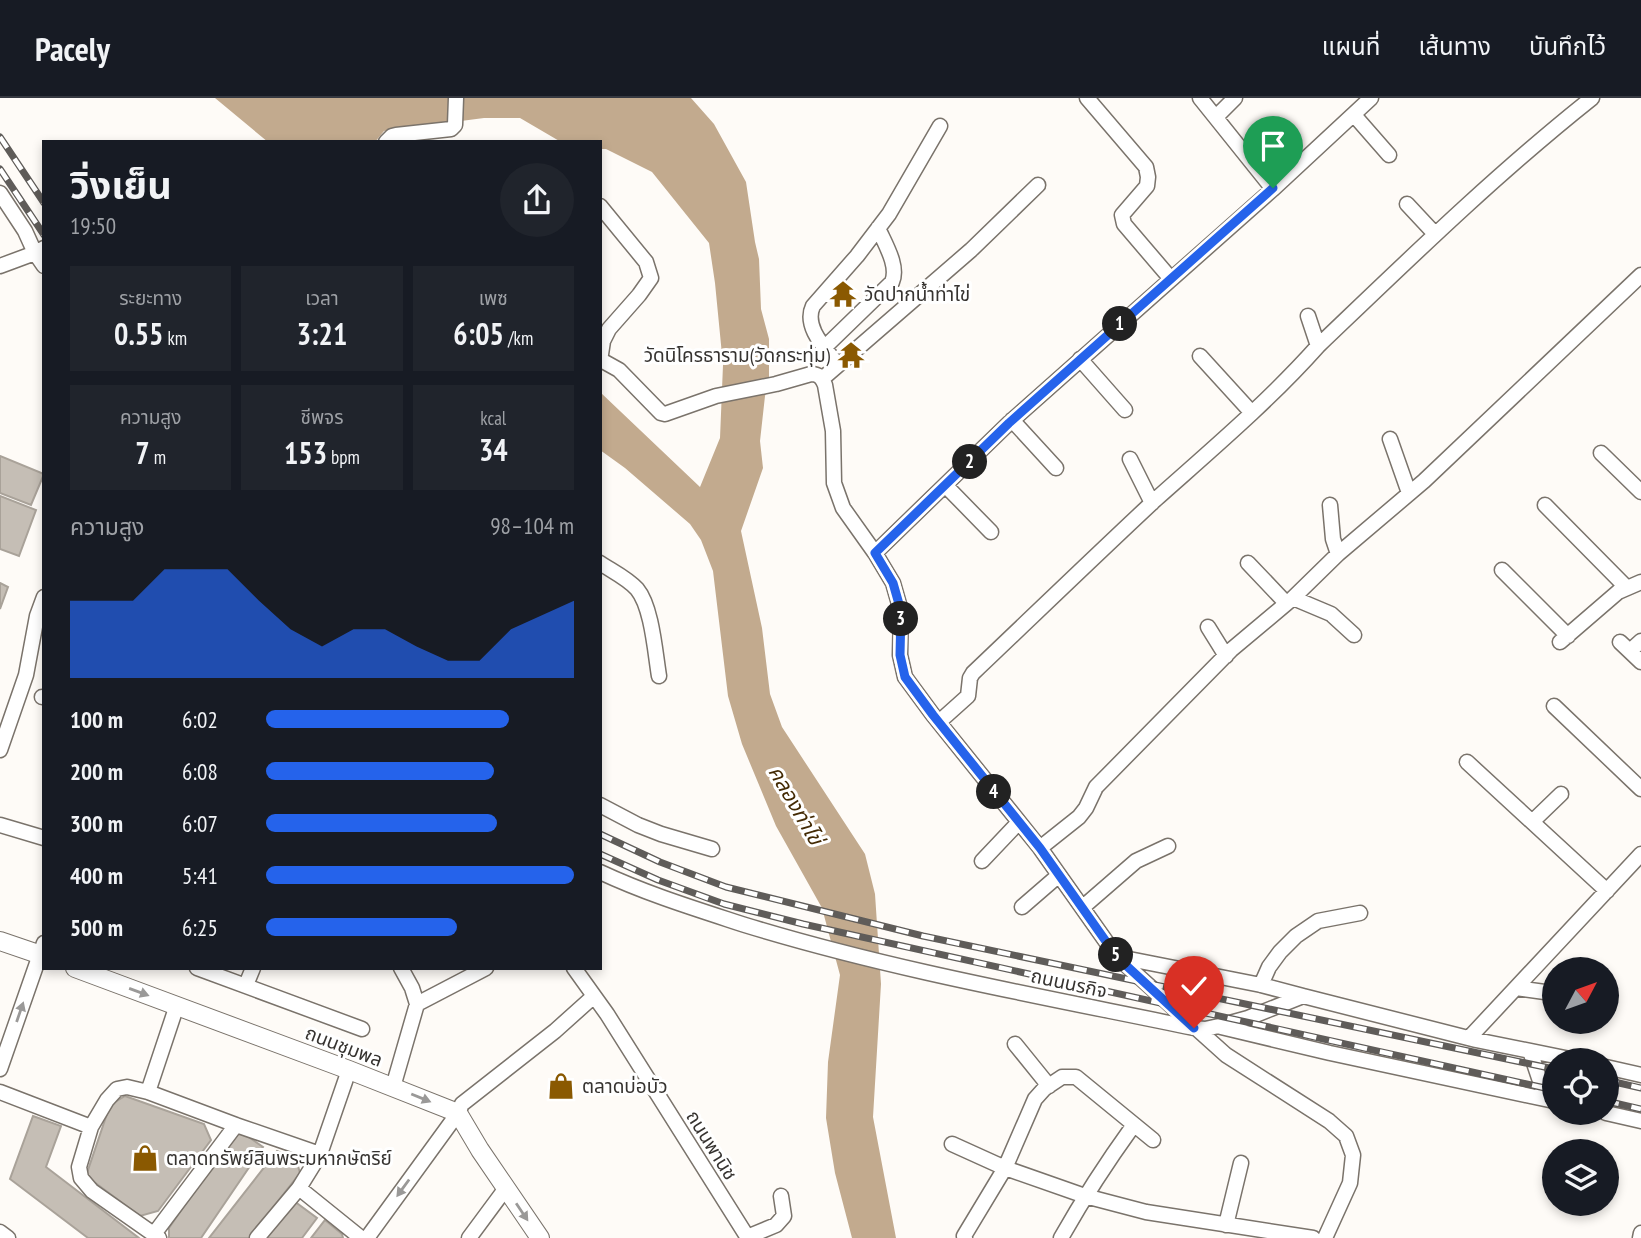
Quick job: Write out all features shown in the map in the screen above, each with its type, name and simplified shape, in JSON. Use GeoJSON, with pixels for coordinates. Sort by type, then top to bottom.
{"type":"FeatureCollection","features":[{"type":"Feature","properties":{"kind":"main road"},"geometry":{"type":"LineString","coordinates":[[0,940],[42,951]]}},
{"type":"Feature","properties":{"kind":"main road","name":"ถนนชุมพล"},"geometry":{"type":"LineString","coordinates":[[80,970],[458,1113]]}},
{"type":"Feature","properties":{"kind":"main road"},"geometry":{"type":"LineString","coordinates":[[458,1113],[540,1238]]}},
{"type":"Feature","properties":{"kind":"street"},"geometry":{"type":"LineString","coordinates":[[388,140],[396,135],[449,130],[454,127],[456,98]]}},
{"type":"Feature","properties":{"kind":"street"},"geometry":{"type":"LineString","coordinates":[[1087,98],[1146,167],[1147,186],[1122,215],[1124,224],[1171,279]]}},
{"type":"Feature","properties":{"kind":"street"},"geometry":{"type":"LineString","coordinates":[[1200,98],[1273,188]]}},
{"type":"Feature","properties":{"kind":"street"},"geometry":{"type":"LineString","coordinates":[[1216,117],[1235,98]]}},
{"type":"Feature","properties":{"kind":"street"},"geometry":{"type":"LineString","coordinates":[[875,553],[1012,420],[1371,98]]}},
{"type":"Feature","properties":{"kind":"street"},"geometry":{"type":"LineString","coordinates":[[939,722],[968,696],[973,673],[1152,503],[1252,413],[1436,234],[1546,135],[1592,98]]}},
{"type":"Feature","properties":{"kind":"street"},"geometry":{"type":"LineString","coordinates":[[1354,115],[1389,155]]}},
{"type":"Feature","properties":{"kind":"street"},"geometry":{"type":"LineString","coordinates":[[838,365],[818,337],[810,321],[810,312],[889,214],[940,127]]}},
{"type":"Feature","properties":{"kind":"street"},"geometry":{"type":"LineString","coordinates":[[822,379],[971,250],[1038,185]]}},
{"type":"Feature","properties":{"kind":"street"},"geometry":{"type":"LineString","coordinates":[[0,193],[39,250],[0,266]]}},
{"type":"Feature","properties":{"kind":"street"},"geometry":{"type":"LineString","coordinates":[[1407,204],[1436,234]]}},
{"type":"Feature","properties":{"kind":"street"},"geometry":{"type":"LineString","coordinates":[[602,208],[646,262],[651,278],[609,329],[602,351]]}},
{"type":"Feature","properties":{"kind":"street"},"geometry":{"type":"LineString","coordinates":[[825,347],[895,276],[893,263],[878,228]]}},
{"type":"Feature","properties":{"kind":"street"},"geometry":{"type":"LineString","coordinates":[[1040,848],[1079,817],[1096,787],[1226,656],[1530,382],[1641,275]]}},
{"type":"Feature","properties":{"kind":"street"},"geometry":{"type":"LineString","coordinates":[[1308,316],[1318,346]]}},
{"type":"Feature","properties":{"kind":"street"},"geometry":{"type":"LineString","coordinates":[[1200,356],[1252,413]]}},
{"type":"Feature","properties":{"kind":"street"},"geometry":{"type":"LineString","coordinates":[[1080,359],[1125,410]]}},
{"type":"Feature","properties":{"kind":"street"},"geometry":{"type":"LineString","coordinates":[[602,362],[619,370],[661,413],[666,414],[716,396],[776,384],[811,373],[822,379],[833,431],[834,483],[843,508],[893,583],[901,611],[900,655],[905,677],[1040,848],[1117,957],[1226,1055],[1329,1121],[1346,1136],[1353,1155],[1350,1182],[1325,1238]]}},
{"type":"Feature","properties":{"kind":"street"},"geometry":{"type":"LineString","coordinates":[[1012,420],[1056,468]]}},
{"type":"Feature","properties":{"kind":"street"},"geometry":{"type":"LineString","coordinates":[[1390,439],[1409,493]]}},
{"type":"Feature","properties":{"kind":"street"},"geometry":{"type":"LineString","coordinates":[[1601,453],[1641,492]]}},
{"type":"Feature","properties":{"kind":"street"},"geometry":{"type":"LineString","coordinates":[[1130,459],[1152,503]]}},
{"type":"Feature","properties":{"kind":"street"},"geometry":{"type":"LineString","coordinates":[[946,486],[991,532]]}},
{"type":"Feature","properties":{"kind":"street"},"geometry":{"type":"LineString","coordinates":[[1330,505],[1333,539],[1338,554]]}},
{"type":"Feature","properties":{"kind":"street"},"geometry":{"type":"LineString","coordinates":[[1545,505],[1627,588]]}},
{"type":"Feature","properties":{"kind":"street"},"geometry":{"type":"LineString","coordinates":[[1248,563],[1289,601],[1331,614],[1353,635]]}},
{"type":"Feature","properties":{"kind":"street"},"geometry":{"type":"LineString","coordinates":[[602,564],[637,590],[647,607],[659,676]]}},
{"type":"Feature","properties":{"kind":"street"},"geometry":{"type":"LineString","coordinates":[[1502,570],[1564,639],[1618,592],[1641,582]]}},
{"type":"Feature","properties":{"kind":"street"},"geometry":{"type":"LineString","coordinates":[[0,750],[26,675],[42,603]]}},
{"type":"Feature","properties":{"kind":"street"},"geometry":{"type":"LineString","coordinates":[[1208,627],[1226,656]]}},
{"type":"Feature","properties":{"kind":"street"},"geometry":{"type":"LineString","coordinates":[[1631,652],[1641,640]]}},
{"type":"Feature","properties":{"kind":"street"},"geometry":{"type":"LineString","coordinates":[[1554,706],[1641,789]]}},
{"type":"Feature","properties":{"kind":"street"},"geometry":{"type":"LineString","coordinates":[[1467,762],[1607,891]]}},
{"type":"Feature","properties":{"kind":"street"},"geometry":{"type":"LineString","coordinates":[[1533,821],[1561,794]]}},
{"type":"Feature","properties":{"kind":"street"},"geometry":{"type":"LineString","coordinates":[[602,807],[650,830],[712,849]]}},
{"type":"Feature","properties":{"kind":"street"},"geometry":{"type":"LineString","coordinates":[[982,861],[1018,823]]}},
{"type":"Feature","properties":{"kind":"street"},"geometry":{"type":"LineString","coordinates":[[0,825],[42,837]]}},
{"type":"Feature","properties":{"kind":"street"},"geometry":{"type":"LineString","coordinates":[[1083,907],[1136,861],[1168,846]]}},
{"type":"Feature","properties":{"kind":"street"},"geometry":{"type":"LineString","coordinates":[[1469,1038],[1641,854]]}},
{"type":"Feature","properties":{"kind":"street","name":"ถนนนรกิจ"},"geometry":{"type":"LineString","coordinates":[[602,873],[692,908],[785,937],[901,968],[1194,1028],[1205,1029],[1248,1018],[1303,996]]}},
{"type":"Feature","properties":{"kind":"street"},"geometry":{"type":"LineString","coordinates":[[1022,907],[1059,875]]}},
{"type":"Feature","properties":{"kind":"street"},"geometry":{"type":"LineString","coordinates":[[1261,985],[1269,967],[1296,936],[1318,921],[1360,913]]}},
{"type":"Feature","properties":{"kind":"street"},"geometry":{"type":"LineString","coordinates":[[0,1069],[42,951]]}},
{"type":"Feature","properties":{"kind":"street"},"geometry":{"type":"LineString","coordinates":[[1117,957],[1261,985],[1469,1038],[1542,1053]]}},
{"type":"Feature","properties":{"kind":"street"},"geometry":{"type":"LineString","coordinates":[[203,970],[362,1029]]}},
{"type":"Feature","properties":{"kind":"street"},"geometry":{"type":"LineString","coordinates":[[246,985],[252,970]]}},
{"type":"Feature","properties":{"kind":"street"},"geometry":{"type":"LineString","coordinates":[[393,1087],[417,1004],[402,970]]}},
{"type":"Feature","properties":{"kind":"street"},"geometry":{"type":"LineString","coordinates":[[417,1004],[482,970]]}},
{"type":"Feature","properties":{"kind":"street","name":"ถนนพานิช"},"geometry":{"type":"LineString","coordinates":[[575,970],[607,1014],[747,1238]]}},
{"type":"Feature","properties":{"kind":"street"},"geometry":{"type":"LineString","coordinates":[[1517,988],[1542,992]]}},
{"type":"Feature","properties":{"kind":"street"},"geometry":{"type":"LineString","coordinates":[[367,1238],[462,1104],[555,1031],[594,996]]}},
{"type":"Feature","properties":{"kind":"street"},"geometry":{"type":"LineString","coordinates":[[148,1092],[177,1006]]}},
{"type":"Feature","properties":{"kind":"street"},"geometry":{"type":"LineString","coordinates":[[1219,1026],[1330,1053],[1542,1097]]}},
{"type":"Feature","properties":{"kind":"street"},"geometry":{"type":"LineString","coordinates":[[1016,1044],[1049,1086]]}},
{"type":"Feature","properties":{"kind":"street"},"geometry":{"type":"LineString","coordinates":[[1530,1051],[1542,1084]]}},
{"type":"Feature","properties":{"kind":"street"},"geometry":{"type":"LineString","coordinates":[[257,1238],[299,1188],[320,1154],[349,1070]]}},
{"type":"Feature","properties":{"kind":"street"},"geometry":{"type":"LineString","coordinates":[[1619,1070],[1641,1075]]}},
{"type":"Feature","properties":{"kind":"street"},"geometry":{"type":"LineString","coordinates":[[965,1238],[969,1225],[1005,1168],[1035,1099],[1062,1077],[1076,1077],[1153,1140]]}},
{"type":"Feature","properties":{"kind":"street"},"geometry":{"type":"LineString","coordinates":[[236,1125],[156,1236],[92,1191],[81,1178],[79,1167],[91,1127],[107,1100],[117,1089],[127,1087],[148,1092],[320,1154]]}},
{"type":"Feature","properties":{"kind":"street"},"geometry":{"type":"LineString","coordinates":[[0,1091],[91,1127]]}},
{"type":"Feature","properties":{"kind":"street"},"geometry":{"type":"LineString","coordinates":[[1619,1116],[1641,1121]]}},
{"type":"Feature","properties":{"kind":"street"},"geometry":{"type":"LineString","coordinates":[[1061,1238],[1106,1162],[1133,1126]]}},
{"type":"Feature","properties":{"kind":"street"},"geometry":{"type":"LineString","coordinates":[[952,1144],[1005,1168],[1085,1196],[1146,1212],[1313,1238]]}},
{"type":"Feature","properties":{"kind":"street"},"geometry":{"type":"LineString","coordinates":[[1226,1225],[1241,1163]]}},
{"type":"Feature","properties":{"kind":"street"},"geometry":{"type":"LineString","coordinates":[[299,1188],[361,1238]]}},
{"type":"Feature","properties":{"kind":"street"},"geometry":{"type":"LineString","coordinates":[[469,1238],[506,1188]]}},
{"type":"Feature","properties":{"kind":"street"},"geometry":{"type":"LineString","coordinates":[[747,1238],[776,1225],[784,1216],[781,1196]]}},
{"type":"Feature","properties":{"kind":"street"},"geometry":{"type":"LineString","coordinates":[[0,1232],[8,1238]]}},
{"type":"Feature","properties":{"kind":"water","name":"คลองท่าไข่"},"geometry":{"type":"Polygon","coordinates":[[[215,98],[691,98],[714,124],[746,182],[759,259],[761,309],[769,339],[769,381],[760,441],[763,468],[741,531],[762,628],[770,694],[782,727],[865,854],[875,894],[881,984],[873,1117],[896,1238],[852,1238],[835,1173],[826,1118],[828,1062],[840,975],[822,908],[776,826],[742,744],[728,696],[713,571],[701,540],[690,524],[602,451],[602,394],[700,487],[720,438],[723,365],[709,243],[652,172],[602,149],[602,140],[558,140],[520,118],[484,118],[384,131],[377,140],[266,140],[215,98]]]}},
{"type":"Feature","properties":{"kind":"building"},"geometry":{"type":"Polygon","coordinates":[[[0,456],[42,473],[31,505],[0,493],[0,456]]]}},
{"type":"Feature","properties":{"kind":"building"},"geometry":{"type":"Polygon","coordinates":[[[0,496],[36,510],[19,556],[0,549],[0,496]]]}},
{"type":"Feature","properties":{"kind":"building"},"geometry":{"type":"Polygon","coordinates":[[[0,583],[8,587],[0,609],[0,583]]]}},
{"type":"Feature","properties":{"kind":"building","name":"ตลาดทรัพย์สินพระมหากษัตริย์"},"geometry":{"type":"Polygon","coordinates":[[[125,1096],[204,1124],[211,1140],[158,1211],[140,1216],[86,1176],[110,1105],[125,1096]]]}},
{"type":"Feature","properties":{"kind":"building"},"geometry":{"type":"Polygon","coordinates":[[[33,1116],[61,1126],[46,1167],[139,1238],[88,1238],[10,1179],[33,1116]]]}},
{"type":"Feature","properties":{"kind":"building"},"geometry":{"type":"Polygon","coordinates":[[[237,1129],[263,1147],[201,1238],[169,1238],[169,1228],[237,1129]]]}},
{"type":"Feature","properties":{"kind":"building"},"geometry":{"type":"Polygon","coordinates":[[[277,1151],[296,1159],[300,1173],[249,1238],[209,1238],[277,1151]]]}},
{"type":"Feature","properties":{"kind":"building"},"geometry":{"type":"Polygon","coordinates":[[[294,1201],[317,1218],[302,1238],[266,1238],[294,1201]]]}},
{"type":"Feature","properties":{"kind":"building"},"geometry":{"type":"Polygon","coordinates":[[[325,1220],[342,1234],[343,1238],[311,1238],[325,1220]]]}},
{"type":"Feature","properties":{"kind":"railway"},"geometry":{"type":"LineString","coordinates":[[0,137],[42,200]]}},
{"type":"Feature","properties":{"kind":"railway"},"geometry":{"type":"LineString","coordinates":[[0,169],[42,232]]}},
{"type":"Feature","properties":{"kind":"railway"},"geometry":{"type":"LineString","coordinates":[[602,835],[660,862],[726,887],[923,936],[1542,1066]]}},
{"type":"Feature","properties":{"kind":"railway"},"geometry":{"type":"LineString","coordinates":[[602,855],[658,880],[724,904],[803,924],[1542,1087]]}},
{"type":"Feature","properties":{"kind":"railway"},"geometry":{"type":"LineString","coordinates":[[1619,1083],[1641,1088]]}},
{"type":"Feature","properties":{"kind":"railway"},"geometry":{"type":"LineString","coordinates":[[1619,1104],[1641,1109]]}},
{"type":"Feature","properties":{"kind":"place","name":"วัดปากน้ำท่าไข่"},"geometry":{"type":"Point","coordinates":[843,294]}},
{"type":"Feature","properties":{"kind":"place","name":"วัดนิโครธาราม(วัดกระทุ่ม)"},"geometry":{"type":"Point","coordinates":[851,355]}},
{"type":"Feature","properties":{"kind":"place","name":"ตลาดบ่อบัว"},"geometry":{"type":"Point","coordinates":[561,1086]}},
{"type":"Feature","properties":{"kind":"place","name":"ตลาดทรัพย์สินพระมหากษัตริย์"},"geometry":{"type":"Point","coordinates":[145,1158]}},
{"type":"Feature","properties":{"kind":"route"},"geometry":{"type":"LineString","coordinates":[[1194,1028],[1117,957],[1040,848],[905,677],[900,655],[901,611],[893,583],[875,553],[1009,423],[1273,188]]}}]}
